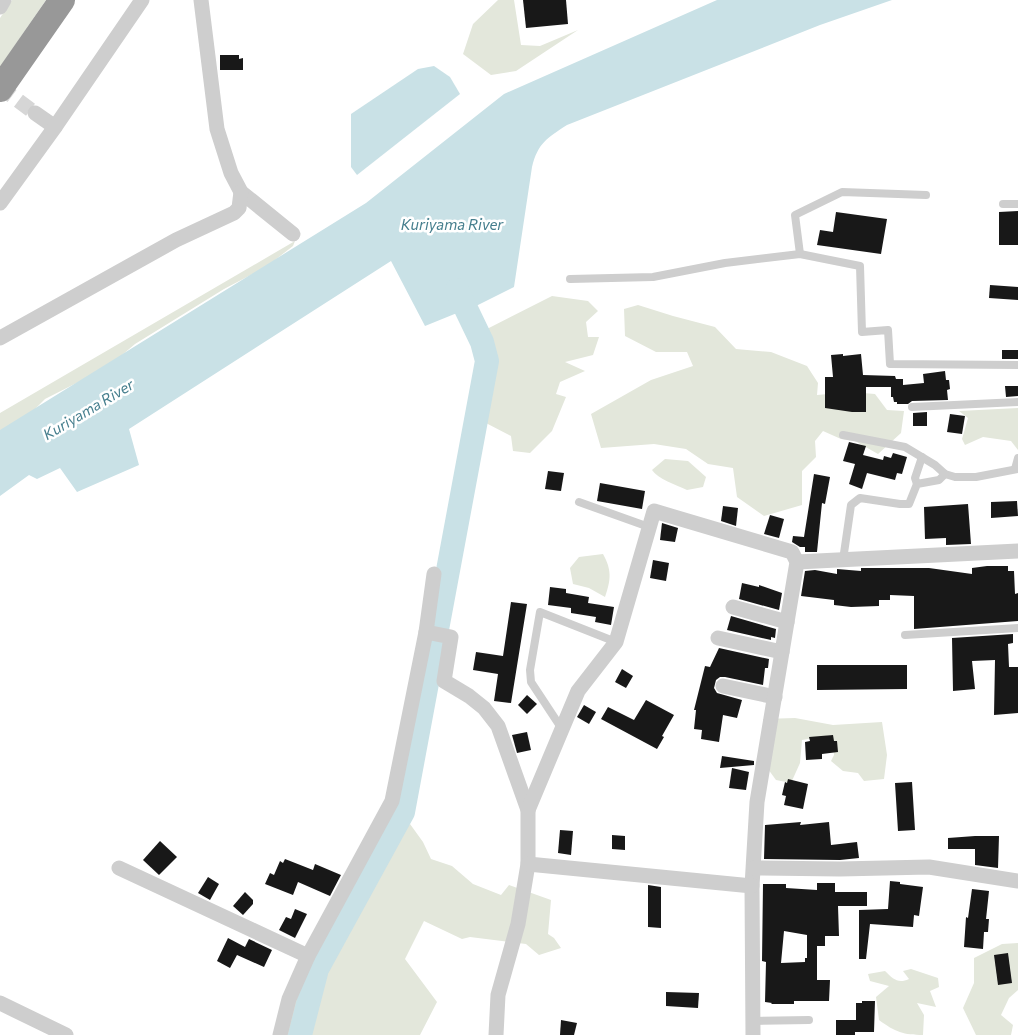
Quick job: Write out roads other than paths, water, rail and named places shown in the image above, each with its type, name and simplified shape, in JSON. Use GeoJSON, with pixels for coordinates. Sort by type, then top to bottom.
{"type":"FeatureCollection","features":[{"type":"Feature","properties":{"kind":"highway"},"geometry":{"type":"LineString","coordinates":[[0,89],[62,0]]}},
{"type":"Feature","properties":{"kind":"street"},"geometry":{"type":"LineString","coordinates":[[0,7],[4,0]]}},
{"type":"Feature","properties":{"kind":"street"},"geometry":{"type":"LineString","coordinates":[[0,203],[55,128],[142,0]]}},
{"type":"Feature","properties":{"kind":"street"},"geometry":{"type":"LineString","coordinates":[[201,0],[217,129],[232,174],[241,192],[293,234]]}},
{"type":"Feature","properties":{"kind":"street"},"geometry":{"type":"LineString","coordinates":[[35,113],[55,128]]}},
{"type":"Feature","properties":{"kind":"street"},"geometry":{"type":"LineString","coordinates":[[0,338],[176,240],[234,213],[239,208],[241,192]]}},
{"type":"Feature","properties":{"kind":"street"},"geometry":{"type":"LineString","coordinates":[[528,810],[578,691],[616,642],[654,511],[792,552],[797,562],[757,802],[752,886],[753,1028]]}},
{"type":"Feature","properties":{"kind":"street"},"geometry":{"type":"LineString","coordinates":[[797,562],[1018,551]]}},
{"type":"Feature","properties":{"kind":"street"},"geometry":{"type":"LineString","coordinates":[[280,1035],[289,999],[308,956],[392,801],[426,632],[434,574]]}},
{"type":"Feature","properties":{"kind":"street"},"geometry":{"type":"LineString","coordinates":[[733,607],[787,622]]}},
{"type":"Feature","properties":{"kind":"street"},"geometry":{"type":"LineString","coordinates":[[426,632],[451,637],[444,682],[470,696],[484,708],[498,726],[528,810],[528,864],[518,924],[498,996],[496,1035]]}},
{"type":"Feature","properties":{"kind":"street"},"geometry":{"type":"LineString","coordinates":[[718,638],[782,652]]}},
{"type":"Feature","properties":{"kind":"street"},"geometry":{"type":"LineString","coordinates":[[723,686],[775,697]]}},
{"type":"Feature","properties":{"kind":"street"},"geometry":{"type":"LineString","coordinates":[[528,864],[752,886]]}},
{"type":"Feature","properties":{"kind":"street"},"geometry":{"type":"LineString","coordinates":[[754,868],[929,867],[1018,881]]}},
{"type":"Feature","properties":{"kind":"street"},"geometry":{"type":"LineString","coordinates":[[119,868],[308,956]]}},
{"type":"Feature","properties":{"kind":"street"},"geometry":{"type":"LineString","coordinates":[[0,1003],[66,1035]]}},
{"type":"Feature","properties":{"kind":"lane"},"geometry":{"type":"LineString","coordinates":[[800,254],[795,216],[842,192],[926,195]]}},
{"type":"Feature","properties":{"kind":"lane"},"geometry":{"type":"LineString","coordinates":[[1003,204],[1018,204]]}},
{"type":"Feature","properties":{"kind":"lane"},"geometry":{"type":"LineString","coordinates":[[570,279],[653,277],[725,263],[800,254],[860,266],[862,332],[888,330],[890,364],[1018,364]]}},
{"type":"Feature","properties":{"kind":"lane"},"geometry":{"type":"LineString","coordinates":[[912,407],[1018,402]]}},
{"type":"Feature","properties":{"kind":"lane"},"geometry":{"type":"LineString","coordinates":[[843,435],[905,447],[945,474],[955,477],[976,477],[1016,469],[1018,458]]}},
{"type":"Feature","properties":{"kind":"lane"},"geometry":{"type":"LineString","coordinates":[[843,560],[851,505],[860,498],[909,504],[917,484],[915,478],[922,457]]}},
{"type":"Feature","properties":{"kind":"lane"},"geometry":{"type":"LineString","coordinates":[[917,484],[939,480],[945,474]]}},
{"type":"Feature","properties":{"kind":"lane"},"geometry":{"type":"LineString","coordinates":[[579,502],[649,527]]}},
{"type":"Feature","properties":{"kind":"lane"},"geometry":{"type":"LineString","coordinates":[[562,729],[531,682],[530,670],[540,612],[616,642]]}},
{"type":"Feature","properties":{"kind":"lane"},"geometry":{"type":"LineString","coordinates":[[905,635],[1018,628]]}},
{"type":"Feature","properties":{"kind":"lane"},"geometry":{"type":"LineString","coordinates":[[753,1028],[809,1020]]}},
{"type":"Feature","properties":{"kind":"water","name":"Kuriyama River"},"geometry":{"type":"Polygon","coordinates":[[[717,0],[892,0],[820,25],[567,125],[554,134],[540,147],[534,159],[514,287],[474,307],[476,317],[464,322],[457,313],[425,326],[391,261],[129,429],[139,465],[77,492],[60,468],[37,479],[29,475],[0,496],[0,430],[366,203],[504,94],[717,0]]]}},
{"type":"Feature","properties":{"kind":"water"},"geometry":{"type":"Polygon","coordinates":[[[434,66],[450,77],[460,94],[357,175],[351,167],[351,114],[418,69],[434,66]]]}},
{"type":"Feature","properties":{"kind":"waterway"},"geometry":{"type":"LineString","coordinates":[[300,1035],[317,969],[403,812],[487,361],[482,342],[457,290]]}},
{"type":"Feature","properties":{"kind":"tunnel"},"geometry":{"type":"LineString","coordinates":[[0,87],[35,113]]}}]}
